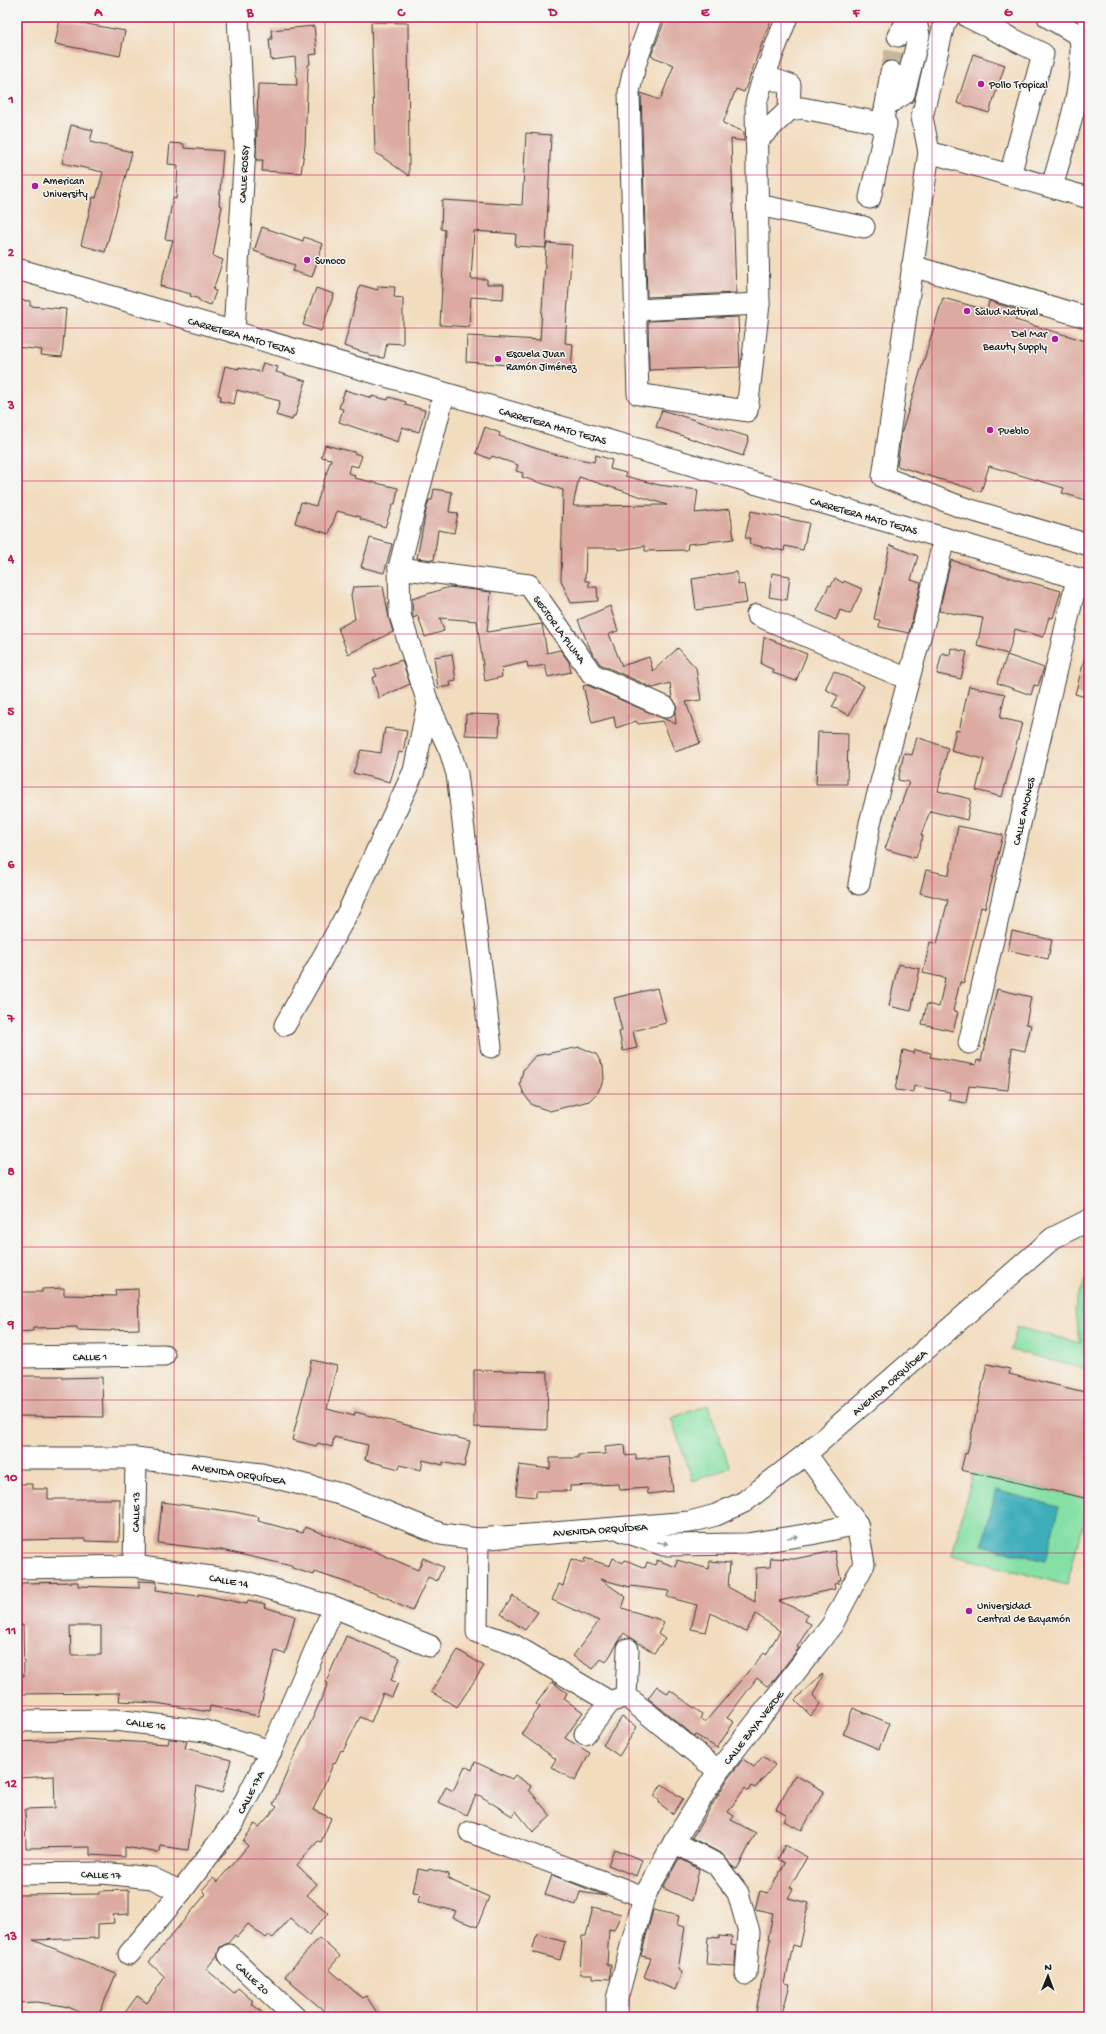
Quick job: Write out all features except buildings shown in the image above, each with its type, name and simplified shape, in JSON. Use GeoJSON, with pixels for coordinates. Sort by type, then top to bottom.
{"type":"FeatureCollection","features":[{"type":"Feature","properties":{"kind":"street","name":"CALLE ROSSY"},"geometry":{"type":"LineString","coordinates":[[234,332],[245,149],[238,17]]}},
{"type":"Feature","properties":{"kind":"street"},"geometry":{"type":"LineString","coordinates":[[652,17],[635,65],[629,92],[638,394],[747,411],[759,304],[756,103],[764,76],[787,17]]}},
{"type":"Feature","properties":{"kind":"street"},"geometry":{"type":"LineString","coordinates":[[756,141],[789,110],[802,108],[884,114],[904,94],[919,35],[917,26],[910,17],[898,36]]}},
{"type":"Feature","properties":{"kind":"street"},"geometry":{"type":"LineString","coordinates":[[949,17],[944,24],[922,117],[929,152],[883,477],[961,507],[1089,545]]}},
{"type":"Feature","properties":{"kind":"street"},"geometry":{"type":"LineString","coordinates":[[968,17],[1043,54],[1010,175]]}},
{"type":"Feature","properties":{"kind":"street"},"geometry":{"type":"LineString","coordinates":[[1048,17],[1086,28],[1080,82],[1052,187]]}},
{"type":"Feature","properties":{"kind":"street"},"geometry":{"type":"LineString","coordinates":[[870,198],[886,124],[884,114],[891,72]]}},
{"type":"Feature","properties":{"kind":"street"},"geometry":{"type":"LineString","coordinates":[[764,76],[790,85],[789,110]]}},
{"type":"Feature","properties":{"kind":"street"},"geometry":{"type":"LineString","coordinates":[[929,152],[1089,198]]}},
{"type":"Feature","properties":{"kind":"street"},"geometry":{"type":"LineString","coordinates":[[758,205],[864,227]]}},
{"type":"Feature","properties":{"kind":"street"},"geometry":{"type":"LineString","coordinates":[[912,266],[1089,318]]}},
{"type":"Feature","properties":{"kind":"street","name":"CARRETERA HATO TEJAS"},"geometry":{"type":"LineString","coordinates":[[17,269],[944,538],[1083,581]]}},
{"type":"Feature","properties":{"kind":"street"},"geometry":{"type":"LineString","coordinates":[[635,310],[759,304]]}},
{"type":"Feature","properties":{"kind":"street"},"geometry":{"type":"LineString","coordinates":[[444,394],[399,568],[400,615],[428,703],[450,751],[457,774],[492,1047]]}},
{"type":"Feature","properties":{"kind":"street"},"geometry":{"type":"LineString","coordinates":[[859,884],[870,823],[926,615],[944,538]]}},
{"type":"Feature","properties":{"kind":"street","name":"SECTOR LA PLUMA"},"geometry":{"type":"LineString","coordinates":[[399,568],[529,585],[592,674],[665,707]]}},
{"type":"Feature","properties":{"kind":"street","name":"CALLE ANONES"},"geometry":{"type":"LineString","coordinates":[[969,1042],[1083,581]]}},
{"type":"Feature","properties":{"kind":"street"},"geometry":{"type":"LineString","coordinates":[[757,615],[908,680]]}},
{"type":"Feature","properties":{"kind":"street"},"geometry":{"type":"LineString","coordinates":[[285,1025],[348,912],[414,771],[428,703]]}},
{"type":"Feature","properties":{"kind":"street","name":"AVENIDA ORQUÍDEA"},"geometry":{"type":"LineString","coordinates":[[17,1458],[136,1458],[268,1476],[344,1495],[441,1534],[478,1539],[690,1522],[716,1515],[744,1502],[806,1454],[1053,1238],[1089,1220]]}},
{"type":"Feature","properties":{"kind":"street","name":"CALLE 1"},"geometry":{"type":"LineString","coordinates":[[17,1357],[164,1355]]}},
{"type":"Feature","properties":{"kind":"street","name":"CALLE ZAYA VERDE"},"geometry":{"type":"LineString","coordinates":[[617,2017],[617,1999],[644,1897],[674,1842],[719,1770],[832,1625],[864,1564],[857,1524],[806,1454]]}},
{"type":"Feature","properties":{"kind":"street","name":"CALLE 13"},"geometry":{"type":"LineString","coordinates":[[134,1566],[136,1458]]}},
{"type":"Feature","properties":{"kind":"street"},"geometry":{"type":"LineString","coordinates":[[613,1528],[664,1545],[747,1544],[811,1534],[857,1524]]}},
{"type":"Feature","properties":{"kind":"street"},"geometry":{"type":"LineString","coordinates":[[478,1539],[477,1632],[512,1644],[618,1699],[719,1770]]}},
{"type":"Feature","properties":{"kind":"street","name":"CALLE 14"},"geometry":{"type":"LineString","coordinates":[[17,1568],[134,1566],[246,1582],[334,1607],[430,1646]]}},
{"type":"Feature","properties":{"kind":"street","name":"CALLE 17A"},"geometry":{"type":"LineString","coordinates":[[129,1954],[181,1892],[234,1822],[271,1751],[334,1607]]}},
{"type":"Feature","properties":{"kind":"street"},"geometry":{"type":"LineString","coordinates":[[585,1734],[618,1699],[628,1650]]}},
{"type":"Feature","properties":{"kind":"street","name":"CALLE 16"},"geometry":{"type":"LineString","coordinates":[[17,1721],[122,1720],[206,1731],[271,1751]]}},
{"type":"Feature","properties":{"kind":"street"},"geometry":{"type":"LineString","coordinates":[[470,1832],[644,1897]]}},
{"type":"Feature","properties":{"kind":"street"},"geometry":{"type":"LineString","coordinates":[[674,1842],[716,1864],[738,1893],[749,1932],[746,1974]]}},
{"type":"Feature","properties":{"kind":"street","name":"CALLE 17"},"geometry":{"type":"LineString","coordinates":[[17,1874],[102,1873],[152,1878],[181,1892]]}},
{"type":"Feature","properties":{"kind":"street","name":"CALLE 20"},"geometry":{"type":"LineString","coordinates":[[229,1955],[295,2017]]}},
{"type":"Feature","properties":{"kind":"green space"},"geometry":{"type":"Polygon","coordinates":[[[1089,1276],[1089,1370],[1011,1350],[1017,1327],[1081,1343],[1075,1316],[1075,1309],[1079,1294],[1089,1276]]]}},
{"type":"Feature","properties":{"kind":"green space"},"geometry":{"type":"Polygon","coordinates":[[[708,1405],[730,1468],[693,1481],[671,1418],[708,1405]]]}},
{"type":"Feature","properties":{"kind":"green space"},"geometry":{"type":"Polygon","coordinates":[[[973,1473],[1089,1499],[1067,1585],[952,1555],[973,1473]]]}},
{"type":"Feature","properties":{"kind":"water"},"geometry":{"type":"Polygon","coordinates":[[[996,1490],[1059,1507],[1045,1561],[982,1545],[996,1490]]]}},
{"type":"Feature","properties":{"kind":"tunnel"},"geometry":{"type":"LineString","coordinates":[[891,72],[898,36]]}},
{"type":"Feature","properties":{"kind":"place","name":"Pollo Tropical"},"geometry":{"type":"Point","coordinates":[981,84]}},
{"type":"Feature","properties":{"kind":"place","name":"American University"},"geometry":{"type":"Point","coordinates":[35,186]}},
{"type":"Feature","properties":{"kind":"place","name":"Sunoco"},"geometry":{"type":"Point","coordinates":[307,260]}},
{"type":"Feature","properties":{"kind":"place","name":"Salud Natural"},"geometry":{"type":"Point","coordinates":[967,311]}},
{"type":"Feature","properties":{"kind":"place","name":"Del Mar Beauty Supply"},"geometry":{"type":"Point","coordinates":[1055,339]}},
{"type":"Feature","properties":{"kind":"place","name":"Escuela Juan Ramón Jiménez"},"geometry":{"type":"Point","coordinates":[498,359]}},
{"type":"Feature","properties":{"kind":"place","name":"Pueblo"},"geometry":{"type":"Point","coordinates":[990,430]}},
{"type":"Feature","properties":{"kind":"place","name":"Universidad Central de Bayamón"},"geometry":{"type":"Point","coordinates":[969,1611]}}]}
